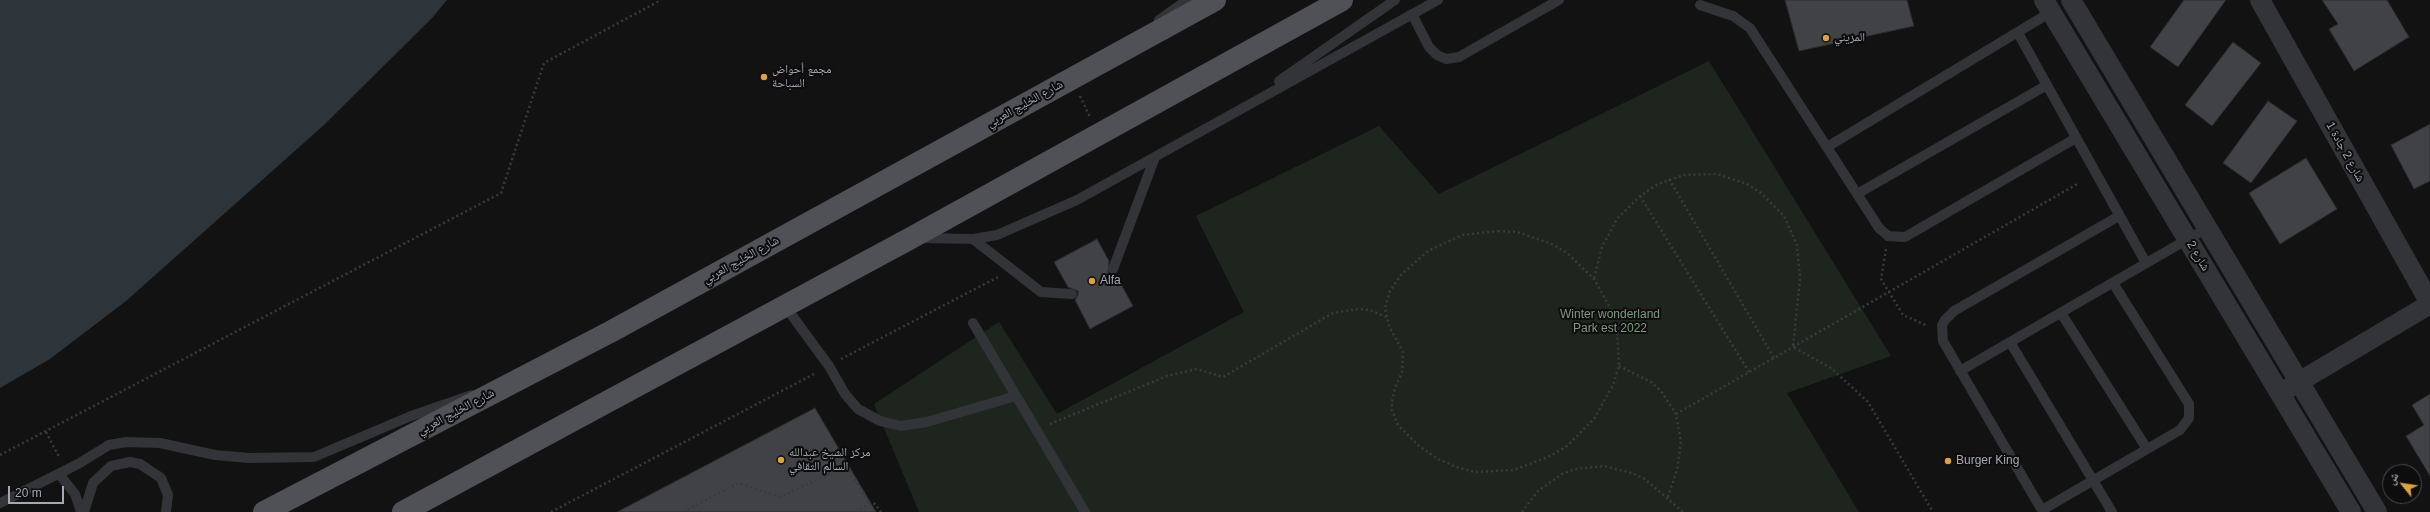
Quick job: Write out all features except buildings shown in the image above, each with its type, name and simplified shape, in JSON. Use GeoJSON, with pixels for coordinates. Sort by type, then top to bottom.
{"type":"FeatureCollection","features":[{"type":"Feature","properties":{"kind":"main road","name":"شارع الخليج العربي"},"geometry":{"type":"LineString","coordinates":[[264,512],[619,327],[1215,0]]}},
{"type":"Feature","properties":{"kind":"main road"},"geometry":{"type":"LineString","coordinates":[[404,512],[911,238],[1342,0]]}},
{"type":"Feature","properties":{"kind":"street","name":"شارع 2"},"geometry":{"type":"LineString","coordinates":[[2071,0],[2376,512]]}},
{"type":"Feature","properties":{"kind":"street","name":"شارع 2 جادة 1"},"geometry":{"type":"LineString","coordinates":[[2260,0],[2430,304],[2280,393]]}},
{"type":"Feature","properties":{"kind":"street","name":"شارع 2"},"geometry":{"type":"LineString","coordinates":[[2048,6],[2351,512]]}},
{"type":"Feature","properties":{"kind":"lane"},"geometry":{"type":"LineString","coordinates":[[1102,62],[1187,0]]}},
{"type":"Feature","properties":{"kind":"lane"},"geometry":{"type":"LineString","coordinates":[[1233,113],[1395,0]]}},
{"type":"Feature","properties":{"kind":"lane"},"geometry":{"type":"LineString","coordinates":[[911,238],[973,239],[997,235],[1070,203],[1438,0]]}},
{"type":"Feature","properties":{"kind":"lane"},"geometry":{"type":"LineString","coordinates":[[1412,14],[1429,47],[1437,55],[1446,59],[1459,57],[1559,0]]}},
{"type":"Feature","properties":{"kind":"lane"},"geometry":{"type":"LineString","coordinates":[[1700,5],[1734,16],[1750,28],[1879,228],[1888,236],[1905,237],[2076,138]]}},
{"type":"Feature","properties":{"kind":"lane"},"geometry":{"type":"LineString","coordinates":[[1827,147],[2018,33],[2048,6]]}},
{"type":"Feature","properties":{"kind":"lane"},"geometry":{"type":"LineString","coordinates":[[2018,33],[2146,263]]}},
{"type":"Feature","properties":{"kind":"lane"},"geometry":{"type":"LineString","coordinates":[[1857,194],[2047,85]]}},
{"type":"Feature","properties":{"kind":"lane"},"geometry":{"type":"LineString","coordinates":[[1113,269],[1154,157]]}},
{"type":"Feature","properties":{"kind":"lane"},"geometry":{"type":"LineString","coordinates":[[2113,283],[2189,404],[2190,411],[2185,425],[2043,511],[1943,341],[1941,332],[1945,320],[1954,311],[2119,216]]}},
{"type":"Feature","properties":{"kind":"lane"},"geometry":{"type":"LineString","coordinates":[[1960,370],[2207,228]]}},
{"type":"Feature","properties":{"kind":"lane"},"geometry":{"type":"LineString","coordinates":[[973,239],[1041,292],[1072,294]]}},
{"type":"Feature","properties":{"kind":"lane"},"geometry":{"type":"LineString","coordinates":[[785,306],[829,366],[845,394],[858,409],[880,421],[901,426],[927,422],[1016,396]]}},
{"type":"Feature","properties":{"kind":"lane"},"geometry":{"type":"LineString","coordinates":[[2061,313],[2147,449]]}},
{"type":"Feature","properties":{"kind":"lane"},"geometry":{"type":"LineString","coordinates":[[973,323],[1085,512]]}},
{"type":"Feature","properties":{"kind":"lane"},"geometry":{"type":"LineString","coordinates":[[2010,342],[2092,481],[2112,512]]}},
{"type":"Feature","properties":{"kind":"lane"},"geometry":{"type":"LineString","coordinates":[[0,503],[62,472],[109,445],[126,442],[160,443],[215,455],[249,458],[314,457],[458,398],[505,386]]}},
{"type":"Feature","properties":{"kind":"lane"},"geometry":{"type":"LineString","coordinates":[[83,512],[93,483],[111,466],[130,462],[140,464],[161,478],[168,495],[166,512]]}},
{"type":"Feature","properties":{"kind":"lane"},"geometry":{"type":"LineString","coordinates":[[62,472],[75,494],[83,512]]}},
{"type":"Feature","properties":{"kind":"path"},"geometry":{"type":"LineString","coordinates":[[0,455],[501,193],[544,63],[661,0]]}},
{"type":"Feature","properties":{"kind":"path"},"geometry":{"type":"LineString","coordinates":[[1071,78],[1098,134]]}},
{"type":"Feature","properties":{"kind":"path"},"geometry":{"type":"LineString","coordinates":[[1594,279],[1602,247],[1609,233],[1628,206],[1640,196],[1668,179],[1700,173],[1732,178],[1761,193],[1784,216],[1792,230],[1800,262],[1793,347]]}},
{"type":"Feature","properties":{"kind":"path"},"geometry":{"type":"LineString","coordinates":[[1668,179],[1774,358]]}},
{"type":"Feature","properties":{"kind":"path"},"geometry":{"type":"LineString","coordinates":[[1676,414],[2079,183]]}},
{"type":"Feature","properties":{"kind":"path"},"geometry":{"type":"LineString","coordinates":[[1640,196],[1749,372]]}},
{"type":"Feature","properties":{"kind":"path"},"geometry":{"type":"LineString","coordinates":[[1480,232],[1517,232],[1552,244],[1567,253],[1594,279],[1604,294],[1615,323],[1619,347],[1618,366],[1613,385],[1594,419],[1567,446],[1550,456],[1514,470],[1475,472],[1456,467],[1438,459],[1419,446],[1398,425],[1392,402],[1395,388],[1402,372],[1402,352],[1386,317],[1385,308],[1390,291],[1414,262],[1445,242],[1480,232]]}},
{"type":"Feature","properties":{"kind":"path"},"geometry":{"type":"LineString","coordinates":[[1888,236],[1881,279],[1903,315],[1941,332]]}},
{"type":"Feature","properties":{"kind":"path"},"geometry":{"type":"LineString","coordinates":[[551,512],[1011,270]]}},
{"type":"Feature","properties":{"kind":"path"},"geometry":{"type":"LineString","coordinates":[[1048,425],[1167,376],[1197,369],[1223,377],[1333,313],[1357,309],[1370,310],[1386,317]]}},
{"type":"Feature","properties":{"kind":"path"},"geometry":{"type":"LineString","coordinates":[[1793,347],[1831,368],[1868,402],[1933,512]]}},
{"type":"Feature","properties":{"kind":"path"},"geometry":{"type":"LineString","coordinates":[[1618,366],[1651,382],[1661,391],[1676,414],[1681,442],[1677,470],[1668,497]]}},
{"type":"Feature","properties":{"kind":"path"},"geometry":{"type":"LineString","coordinates":[[46,432],[62,472]]}},
{"type":"Feature","properties":{"kind":"path"},"geometry":{"type":"LineString","coordinates":[[683,512],[738,483],[780,497],[846,466],[870,504]]}},
{"type":"Feature","properties":{"kind":"path"},"geometry":{"type":"LineString","coordinates":[[1522,512],[1538,491],[1550,481],[1576,469],[1590,466],[1604,466],[1632,472],[1645,479],[1668,497],[1683,512]]}},
{"type":"Feature","properties":{"kind":"path"},"geometry":{"type":"LineString","coordinates":[[856,512],[870,504],[875,504],[881,512]]}},
{"type":"Feature","properties":{"kind":"green space","name":"Winter wonderland Park est 2022"},"geometry":{"type":"Polygon","coordinates":[[[1709,61],[1891,356],[1787,393],[1859,512],[919,512],[874,404],[999,322],[1057,414],[1244,312],[1196,216],[1379,126],[1439,194],[1709,61]]]}},
{"type":"Feature","properties":{"kind":"shaded area"},"geometry":{"type":"Polygon","coordinates":[[[0,0],[447,0],[432,18],[324,125],[126,301],[50,359],[0,388],[0,0]]]}},
{"type":"Feature","properties":{"kind":"place","name":"المزيني"},"geometry":{"type":"Point","coordinates":[1826,38]}},
{"type":"Feature","properties":{"kind":"place","name":"مجمع أحواض السباحة"},"geometry":{"type":"Point","coordinates":[764,77]}},
{"type":"Feature","properties":{"kind":"place","name":"Alfa"},"geometry":{"type":"Point","coordinates":[1092,281]}},
{"type":"Feature","properties":{"kind":"place","name":"مركز الشيخ عبدالله السالم الثقافي"},"geometry":{"type":"Point","coordinates":[781,460]}},
{"type":"Feature","properties":{"kind":"place","name":"Burger King"},"geometry":{"type":"Point","coordinates":[1948,461]}}]}
